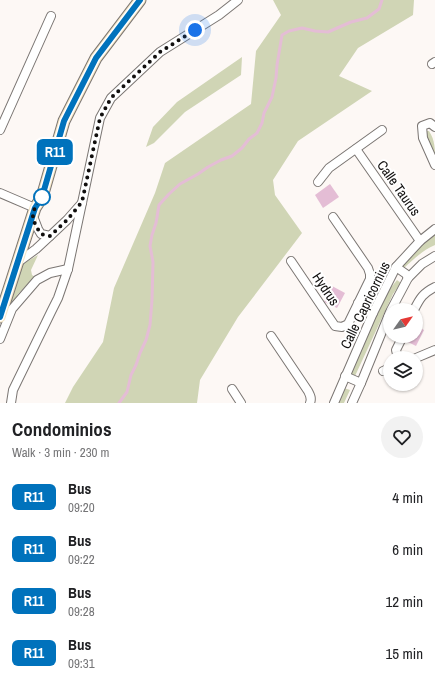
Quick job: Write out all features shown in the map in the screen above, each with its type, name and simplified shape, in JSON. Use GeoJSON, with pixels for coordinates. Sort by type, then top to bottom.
{"type":"FeatureCollection","features":[{"type":"Feature","properties":{"kind":"street"},"geometry":{"type":"LineString","coordinates":[[0,317],[34,212],[42,197],[64,121],[96,58],[140,0]]}},
{"type":"Feature","properties":{"kind":"street"},"geometry":{"type":"LineString","coordinates":[[227,0],[228,9]]}},
{"type":"Feature","properties":{"kind":"street"},"geometry":{"type":"LineString","coordinates":[[11,403],[13,390],[52,312],[68,269],[100,118],[111,98],[160,52],[228,9],[238,0]]}},
{"type":"Feature","properties":{"kind":"street"},"geometry":{"type":"LineString","coordinates":[[0,130],[51,16]]}},
{"type":"Feature","properties":{"kind":"street"},"geometry":{"type":"LineString","coordinates":[[435,127],[430,123],[422,126],[423,138],[435,165]]}},
{"type":"Feature","properties":{"kind":"street"},"geometry":{"type":"LineString","coordinates":[[318,182],[329,168],[382,130]]}},
{"type":"Feature","properties":{"kind":"street","name":"Calle Taurus"},"geometry":{"type":"LineString","coordinates":[[356,149],[420,241]]}},
{"type":"Feature","properties":{"kind":"street"},"geometry":{"type":"LineString","coordinates":[[0,193],[34,212],[38,229],[41,234],[50,236]]}},
{"type":"Feature","properties":{"kind":"street"},"geometry":{"type":"LineString","coordinates":[[18,263],[36,249],[67,220],[82,202]]}},
{"type":"Feature","properties":{"kind":"street"},"geometry":{"type":"LineString","coordinates":[[333,217],[368,268],[370,274],[370,280],[358,303]]}},
{"type":"Feature","properties":{"kind":"street","name":"Calle Capricornius"},"geometry":{"type":"LineString","coordinates":[[334,403],[373,312],[396,267],[420,241],[435,229]]}},
{"type":"Feature","properties":{"kind":"street","name":"Calle Capricornius"},"geometry":{"type":"LineString","coordinates":[[394,303],[408,278],[422,264],[435,256]]}},
{"type":"Feature","properties":{"kind":"street","name":"Hydrus"},"geometry":{"type":"LineString","coordinates":[[291,260],[335,326],[342,327],[348,324],[358,303],[373,312]]}},
{"type":"Feature","properties":{"kind":"street"},"geometry":{"type":"LineString","coordinates":[[396,267],[406,274],[408,278]]}},
{"type":"Feature","properties":{"kind":"street"},"geometry":{"type":"LineString","coordinates":[[0,339],[12,309],[37,280],[50,273],[68,269]]}},
{"type":"Feature","properties":{"kind":"street"},"geometry":{"type":"LineString","coordinates":[[418,303],[427,291],[435,287]]}},
{"type":"Feature","properties":{"kind":"street","name":"Calle Capricornius"},"geometry":{"type":"LineString","coordinates":[[352,403],[383,328]]}},
{"type":"Feature","properties":{"kind":"street"},"geometry":{"type":"LineString","coordinates":[[271,336],[308,391],[311,400],[310,403]]}},
{"type":"Feature","properties":{"kind":"street"},"geometry":{"type":"LineString","coordinates":[[423,355],[435,350]]}},
{"type":"Feature","properties":{"kind":"street"},"geometry":{"type":"LineString","coordinates":[[345,376],[361,383]]}},
{"type":"Feature","properties":{"kind":"street"},"geometry":{"type":"LineString","coordinates":[[232,389],[241,403]]}},
{"type":"Feature","properties":{"kind":"green space"},"geometry":{"type":"Polygon","coordinates":[[[273,0],[414,0],[413,15],[358,48],[339,76],[372,91],[298,141],[273,180],[275,195],[302,233],[238,317],[200,380],[197,403],[65,403],[73,387],[103,342],[114,288],[155,193],[165,163],[251,104],[256,51],[281,15],[273,0]]]}},
{"type":"Feature","properties":{"kind":"green space"},"geometry":{"type":"Polygon","coordinates":[[[242,57],[241,75],[185,112],[154,143],[146,147],[153,127],[177,102],[242,57]]]}},
{"type":"Feature","properties":{"kind":"green space"},"geometry":{"type":"Polygon","coordinates":[[[429,131],[434,141],[435,160],[425,133],[429,131]]]}},
{"type":"Feature","properties":{"kind":"green space"},"geometry":{"type":"Polygon","coordinates":[[[435,234],[435,245],[423,252],[404,268],[400,264],[414,250],[435,234]]]}},
{"type":"Feature","properties":{"kind":"green space"},"geometry":{"type":"Polygon","coordinates":[[[38,255],[31,270],[32,275],[35,277],[18,294],[7,310],[21,265],[38,255]]]}},
{"type":"Feature","properties":{"kind":"green space"},"geometry":{"type":"Polygon","coordinates":[[[397,280],[401,283],[389,303],[383,303],[383,316],[355,376],[349,373],[389,290],[397,280]]]}},
{"type":"Feature","properties":{"kind":"green space"},"geometry":{"type":"Polygon","coordinates":[[[344,388],[350,390],[344,403],[337,403],[344,388]]]}},
{"type":"Feature","properties":{"kind":"shaded area"},"geometry":{"type":"Polygon","coordinates":[[[330,184],[339,197],[323,208],[315,195],[330,184]]]}},
{"type":"Feature","properties":{"kind":"shaded area"},"geometry":{"type":"Polygon","coordinates":[[[332,286],[345,293],[337,308],[324,302],[332,286]]]}},
{"type":"Feature","properties":{"kind":"shaded area"},"geometry":{"type":"Polygon","coordinates":[[[410,343],[418,343],[416,346],[410,343]]]}},
{"type":"Feature","properties":{"kind":"waterway"},"geometry":{"type":"LineString","coordinates":[[119,403],[127,392],[131,375],[146,340],[150,325],[153,262],[150,246],[159,205],[180,184],[208,167],[232,156],[257,133],[262,123],[264,113],[272,97],[282,35],[289,31],[302,28],[328,32],[351,22],[367,18],[379,9],[382,0]]}},
{"type":"Feature","properties":{"kind":"bus line","name":"R11"},"geometry":{"type":"LineString","coordinates":[[0,317],[35,208],[42,197],[64,121],[96,58],[140,0]]}},
{"type":"Feature","properties":{"kind":"route"},"geometry":{"type":"LineString","coordinates":[[42,197],[32,216],[41,234],[50,236],[67,220],[82,202],[100,118],[111,98],[160,52],[195,30]]}}]}
